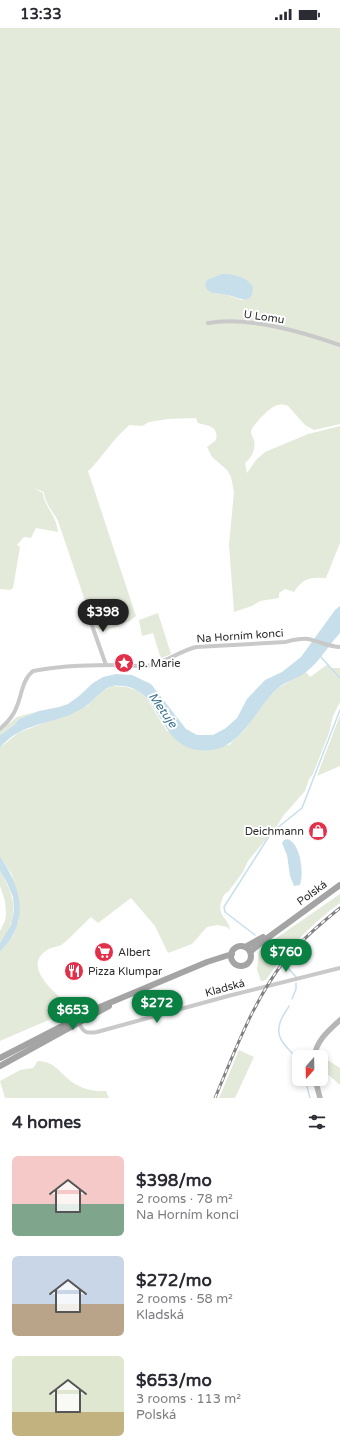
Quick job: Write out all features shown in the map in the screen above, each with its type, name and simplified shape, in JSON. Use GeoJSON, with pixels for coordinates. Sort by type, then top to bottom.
{"type":"FeatureCollection","features":[{"type":"Feature","properties":{"kind":"main road","name":"Polská"},"geometry":{"type":"LineString","coordinates":[[248,950],[340,885]]}},
{"type":"Feature","properties":{"kind":"main road"},"geometry":{"type":"LineString","coordinates":[[241,946],[248,950],[251,959],[246,965],[241,966],[237,965],[232,957],[236,948],[241,946]]}},
{"type":"Feature","properties":{"kind":"main road"},"geometry":{"type":"LineString","coordinates":[[0,1058],[139,991],[207,962],[232,957]]}},
{"type":"Feature","properties":{"kind":"main road"},"geometry":{"type":"LineString","coordinates":[[0,1066],[77,1020]]}},
{"type":"Feature","properties":{"kind":"main road"},"geometry":{"type":"LineString","coordinates":[[316,1050],[322,1038],[340,1020]]}},
{"type":"Feature","properties":{"kind":"main road"},"geometry":{"type":"LineString","coordinates":[[317,1086],[320,1098]]}},
{"type":"Feature","properties":{"kind":"street","name":"U Lomu"},"geometry":{"type":"LineString","coordinates":[[208,323],[218,321],[266,324],[317,337],[340,345]]}},
{"type":"Feature","properties":{"kind":"street"},"geometry":{"type":"LineString","coordinates":[[84,608],[106,665]]}},
{"type":"Feature","properties":{"kind":"street","name":"Na Horním konci"},"geometry":{"type":"LineString","coordinates":[[0,729],[8,722],[17,706],[24,683],[32,671],[106,665],[146,667],[186,649],[196,647],[285,642],[307,639],[333,647],[340,647]]}},
{"type":"Feature","properties":{"kind":"street","name":"Kladská"},"geometry":{"type":"LineString","coordinates":[[77,1020],[81,1029],[85,1032],[97,1032],[228,996],[340,968]]}},
{"type":"Feature","properties":{"kind":"green space"},"geometry":{"type":"Polygon","coordinates":[[[0,28],[340,28],[340,424],[314,430],[305,425],[288,406],[277,405],[272,407],[252,428],[251,432],[254,440],[254,449],[250,458],[245,463],[247,473],[256,460],[265,452],[308,434],[340,426],[340,543],[326,578],[307,579],[297,587],[294,592],[285,589],[279,593],[279,598],[260,601],[252,606],[234,612],[229,545],[234,492],[231,477],[227,470],[212,457],[207,447],[216,440],[216,432],[212,427],[198,423],[196,418],[168,419],[149,422],[142,426],[129,425],[88,471],[136,616],[130,621],[105,631],[94,627],[58,521],[47,503],[44,492],[33,488],[43,493],[45,501],[57,526],[58,532],[36,528],[31,538],[24,537],[17,545],[20,547],[13,588],[10,590],[0,589],[0,28]],[[253,291],[213,293],[224,294],[242,300],[253,291]]]}},
{"type":"Feature","properties":{"kind":"green space"},"geometry":{"type":"Polygon","coordinates":[[[158,613],[171,654],[162,658],[160,656],[153,633],[142,636],[139,620],[158,613]]]}},
{"type":"Feature","properties":{"kind":"green space"},"geometry":{"type":"Polygon","coordinates":[[[328,664],[331,668],[340,668],[340,702],[333,716],[329,733],[305,791],[283,816],[277,826],[248,861],[243,872],[228,892],[223,896],[220,907],[230,930],[227,927],[217,925],[207,927],[192,944],[168,953],[155,926],[131,898],[98,923],[91,917],[61,945],[47,950],[40,957],[38,964],[39,972],[43,980],[69,1006],[67,1012],[0,1041],[0,952],[13,936],[19,920],[12,875],[0,856],[0,748],[18,733],[87,706],[101,692],[112,686],[126,687],[137,690],[147,699],[167,731],[229,745],[244,731],[268,698],[278,688],[306,672],[310,677],[328,664]]]}},
{"type":"Feature","properties":{"kind":"green space"},"geometry":{"type":"Polygon","coordinates":[[[39,711],[19,719],[14,725],[0,735],[0,731],[17,717],[39,711]]]}},
{"type":"Feature","properties":{"kind":"green space"},"geometry":{"type":"Polygon","coordinates":[[[340,715],[340,766],[317,776],[340,715]]]}},
{"type":"Feature","properties":{"kind":"green space"},"geometry":{"type":"Polygon","coordinates":[[[0,871],[10,890],[14,907],[11,925],[0,943],[0,931],[5,921],[6,914],[5,901],[0,886],[0,871]]]}},
{"type":"Feature","properties":{"kind":"green space"},"geometry":{"type":"Polygon","coordinates":[[[340,894],[340,903],[309,929],[282,958],[266,980],[261,981],[257,970],[259,950],[340,894]]]}},
{"type":"Feature","properties":{"kind":"green space"},"geometry":{"type":"Polygon","coordinates":[[[239,1050],[254,1057],[235,1098],[219,1098],[239,1050]]]}},
{"type":"Feature","properties":{"kind":"green space"},"geometry":{"type":"Polygon","coordinates":[[[328,1060],[340,1068],[340,1085],[328,1074],[328,1060]]]}},
{"type":"Feature","properties":{"kind":"green space"},"geometry":{"type":"Polygon","coordinates":[[[38,1061],[51,1064],[80,1087],[96,1091],[106,1091],[109,1098],[5,1098],[0,1081],[20,1070],[33,1068],[38,1061]]]}},
{"type":"Feature","properties":{"kind":"water"},"geometry":{"type":"Polygon","coordinates":[[[222,274],[235,275],[247,280],[253,287],[250,297],[248,299],[240,299],[225,294],[210,292],[205,285],[207,280],[222,274]]]}},
{"type":"Feature","properties":{"kind":"water","name":"Metuje"},"geometry":{"type":"Polygon","coordinates":[[[340,606],[340,633],[320,658],[303,674],[277,689],[269,697],[241,734],[223,747],[212,750],[194,749],[181,743],[170,733],[146,698],[136,690],[122,686],[114,686],[105,689],[89,704],[70,715],[23,730],[0,748],[0,735],[14,725],[19,719],[39,711],[68,704],[93,683],[103,677],[116,674],[132,675],[151,684],[186,729],[197,735],[213,735],[226,728],[237,718],[247,699],[265,680],[282,672],[301,657],[335,610],[340,606]]]}},
{"type":"Feature","properties":{"kind":"water"},"geometry":{"type":"Polygon","coordinates":[[[288,839],[296,847],[299,853],[302,874],[300,885],[294,886],[290,876],[287,855],[282,843],[284,840],[288,839]]]}},
{"type":"Feature","properties":{"kind":"water"},"geometry":{"type":"Polygon","coordinates":[[[0,856],[15,885],[20,904],[20,914],[12,937],[0,952],[0,943],[11,925],[14,911],[13,897],[0,871],[0,856]]]}},
{"type":"Feature","properties":{"kind":"waterway"},"geometry":{"type":"LineString","coordinates":[[320,656],[340,678]]}},
{"type":"Feature","properties":{"kind":"waterway"},"geometry":{"type":"LineString","coordinates":[[255,935],[225,912],[224,907],[271,833],[302,808],[340,710]]}},
{"type":"Feature","properties":{"kind":"waterway"},"geometry":{"type":"LineString","coordinates":[[265,943],[296,977]]}},
{"type":"Feature","properties":{"kind":"waterway"},"geometry":{"type":"LineString","coordinates":[[292,999],[296,989],[296,983]]}},
{"type":"Feature","properties":{"kind":"waterway"},"geometry":{"type":"LineString","coordinates":[[289,1006],[282,1017],[279,1035],[281,1040],[292,1053]]}},
{"type":"Feature","properties":{"kind":"waterway"},"geometry":{"type":"LineString","coordinates":[[307,1086],[310,1098]]}},
{"type":"Feature","properties":{"kind":"railway"},"geometry":{"type":"LineString","coordinates":[[215,1098],[238,1044],[263,992],[285,960],[318,926],[340,908]]}},
{"type":"Feature","properties":{"kind":"place","name":"p. Marie"},"geometry":{"type":"Point","coordinates":[124,663]}},
{"type":"Feature","properties":{"kind":"place","name":"Deichmann"},"geometry":{"type":"Point","coordinates":[318,831]}},
{"type":"Feature","properties":{"kind":"place","name":"Albert"},"geometry":{"type":"Point","coordinates":[104,952]}},
{"type":"Feature","properties":{"kind":"place","name":"Pizza Klumpar"},"geometry":{"type":"Point","coordinates":[74,971]}}]}
